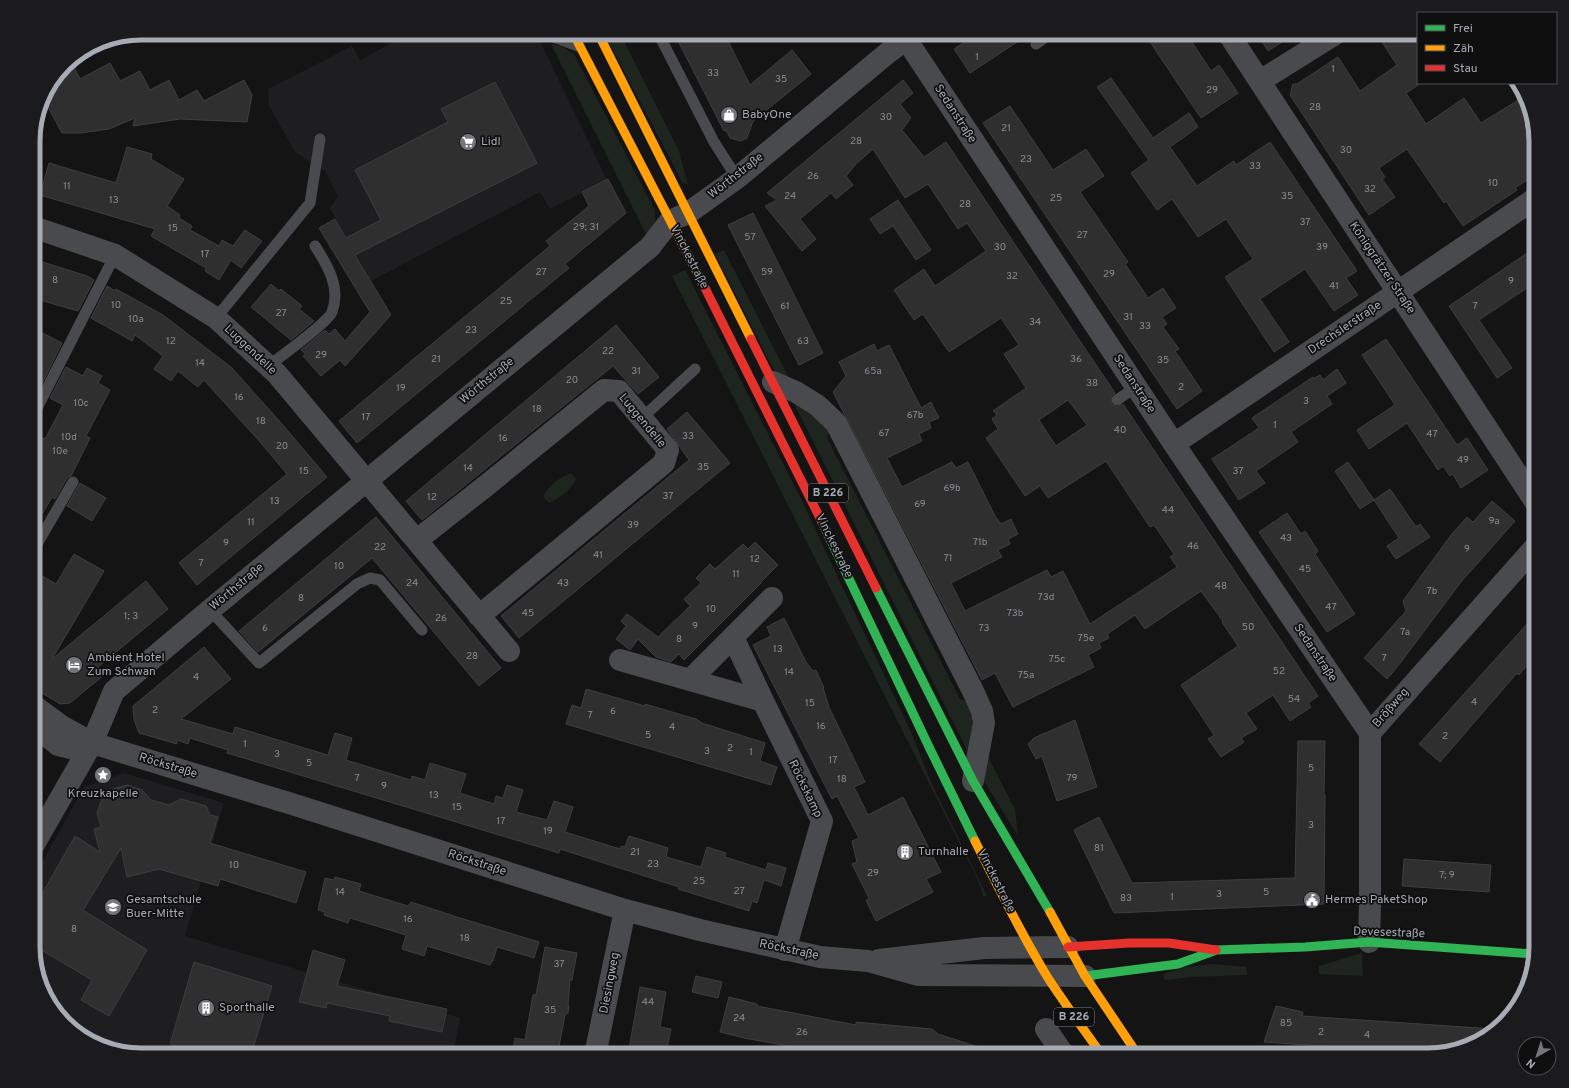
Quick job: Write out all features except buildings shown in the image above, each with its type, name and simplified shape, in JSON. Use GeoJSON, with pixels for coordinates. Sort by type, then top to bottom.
{"type":"FeatureCollection","features":[{"type":"Feature","properties":{"kind":"main road","name":"Vinckestraße"},"geometry":{"type":"LineString","coordinates":[[576,40],[773,382],[972,782],[1029,876],[1085,976],[1133,1048]]}},
{"type":"Feature","properties":{"kind":"main road","name":"Vinckestraße"},"geometry":{"type":"LineString","coordinates":[[601,40],[679,217],[927,741],[1006,903],[1048,977],[1097,1048]]}},
{"type":"Feature","properties":{"kind":"main road","name":"Devesestraße"},"geometry":{"type":"LineString","coordinates":[[1068,947],[1130,943],[1169,943],[1219,950],[1305,947],[1369,942],[1528,954]]}},
{"type":"Feature","properties":{"kind":"main road","name":"Devesestraße"},"geometry":{"type":"LineString","coordinates":[[1085,976],[1144,970],[1178,964],[1219,950]]}},
{"type":"Feature","properties":{"kind":"street","name":"Wörthstraße"},"geometry":{"type":"LineString","coordinates":[[40,834],[92,743],[114,691],[650,247],[679,217],[737,178],[901,40]]}},
{"type":"Feature","properties":{"kind":"street","name":"Sedanstraße"},"geometry":{"type":"LineString","coordinates":[[910,40],[1136,387],[1370,733]]}},
{"type":"Feature","properties":{"kind":"street","name":"Königgrätzer Straße"},"geometry":{"type":"LineString","coordinates":[[1233,40],[1529,492]]}},
{"type":"Feature","properties":{"kind":"street"},"geometry":{"type":"LineString","coordinates":[[1260,81],[1326,40]]}},
{"type":"Feature","properties":{"kind":"street","name":"Drechslerstraße"},"geometry":{"type":"LineString","coordinates":[[1174,444],[1529,203]]}},
{"type":"Feature","properties":{"kind":"street","name":"Luggendelle"},"geometry":{"type":"LineString","coordinates":[[40,229],[115,255],[216,318],[277,374],[509,651]]}},
{"type":"Feature","properties":{"kind":"street"},"geometry":{"type":"LineString","coordinates":[[773,382],[796,392],[817,405],[836,423],[973,691],[982,710],[984,723],[972,782]]}},
{"type":"Feature","properties":{"kind":"street","name":"Luggendelle"},"geometry":{"type":"LineString","coordinates":[[417,540],[604,390],[619,391],[642,418],[668,450],[664,463],[479,616]]}},
{"type":"Feature","properties":{"kind":"street","name":"Brößweg"},"geometry":{"type":"LineString","coordinates":[[1369,942],[1370,733],[1529,554]]}},
{"type":"Feature","properties":{"kind":"street"},"geometry":{"type":"LineString","coordinates":[[690,680],[772,598]]}},
{"type":"Feature","properties":{"kind":"street","name":"Röckskamp"},"geometry":{"type":"LineString","coordinates":[[733,637],[822,821],[785,950]]}},
{"type":"Feature","properties":{"kind":"street"},"geometry":{"type":"LineString","coordinates":[[620,660],[763,701]]}},
{"type":"Feature","properties":{"kind":"street","name":"Röckstraße"},"geometry":{"type":"LineString","coordinates":[[40,720],[63,727],[92,743],[292,804],[625,910],[785,950],[820,957],[868,961],[918,975],[1048,977],[1085,976]]}},
{"type":"Feature","properties":{"kind":"street","name":"Diesingweg"},"geometry":{"type":"LineString","coordinates":[[596,1048],[625,910]]}},
{"type":"Feature","properties":{"kind":"street","name":"Röckstraße"},"geometry":{"type":"LineString","coordinates":[[868,961],[984,948],[1068,947]]}},
{"type":"Feature","properties":{"kind":"street"},"geometry":{"type":"LineString","coordinates":[[1046,1029],[1059,1048]]}},
{"type":"Feature","properties":{"kind":"lane"},"geometry":{"type":"LineString","coordinates":[[564,40],[580,48]]}},
{"type":"Feature","properties":{"kind":"lane"},"geometry":{"type":"LineString","coordinates":[[662,40],[714,142],[737,178]]}},
{"type":"Feature","properties":{"kind":"lane"},"geometry":{"type":"LineString","coordinates":[[1036,44],[1041,40]]}},
{"type":"Feature","properties":{"kind":"lane"},"geometry":{"type":"LineString","coordinates":[[216,318],[310,203],[320,138]]}},
{"type":"Feature","properties":{"kind":"lane"},"geometry":{"type":"LineString","coordinates":[[268,366],[332,314],[336,296],[329,269],[315,246]]}},
{"type":"Feature","properties":{"kind":"lane"},"geometry":{"type":"LineString","coordinates":[[40,402],[115,255]]}},
{"type":"Feature","properties":{"kind":"lane"},"geometry":{"type":"LineString","coordinates":[[642,418],[695,369]]}},
{"type":"Feature","properties":{"kind":"lane"},"geometry":{"type":"LineString","coordinates":[[1117,400],[1136,387]]}},
{"type":"Feature","properties":{"kind":"lane"},"geometry":{"type":"LineString","coordinates":[[40,539],[73,482]]}},
{"type":"Feature","properties":{"kind":"lane"},"geometry":{"type":"LineString","coordinates":[[210,610],[258,663],[358,584],[370,578],[380,580],[422,630]]}},
{"type":"Feature","properties":{"kind":"shaded area"},"geometry":{"type":"Polygon","coordinates":[[[398,40],[539,40],[607,180],[550,209],[540,192],[371,281],[330,208],[338,196],[325,171],[295,152],[269,106],[268,89],[352,46],[360,60],[398,40]]]}},
{"type":"Feature","properties":{"kind":"shaded area"},"geometry":{"type":"Polygon","coordinates":[[[608,40],[624,40],[679,151],[688,185],[682,182],[608,40]]]}},
{"type":"Feature","properties":{"kind":"shaded area"},"geometry":{"type":"Polygon","coordinates":[[[551,44],[561,46],[574,54],[655,211],[654,225],[647,236],[551,44]]]}},
{"type":"Feature","properties":{"kind":"shaded area"},"geometry":{"type":"Polygon","coordinates":[[[724,250],[792,384],[775,372],[715,254],[724,250]]]}},
{"type":"Feature","properties":{"kind":"shaded area"},"geometry":{"type":"Polygon","coordinates":[[[685,270],[801,499],[911,732],[933,787],[987,896],[983,896],[975,874],[672,276],[685,270]]]}},
{"type":"Feature","properties":{"kind":"shaded area"},"geometry":{"type":"Polygon","coordinates":[[[790,395],[830,428],[827,438],[960,699],[968,702],[973,713],[971,758],[790,395]]]}},
{"type":"Feature","properties":{"kind":"shaded area"},"geometry":{"type":"Polygon","coordinates":[[[571,473],[576,479],[571,487],[561,496],[549,503],[543,496],[558,480],[571,473]]]}},
{"type":"Feature","properties":{"kind":"shaded area"},"geometry":{"type":"Polygon","coordinates":[[[986,753],[1015,809],[1018,836],[982,778],[986,753]]]}},
{"type":"Feature","properties":{"kind":"shaded area","name":"Gesamtschule Buer-Mitte"},"geometry":{"type":"Polygon","coordinates":[[[124,773],[224,803],[185,936],[460,1018],[454,1048],[141,1048],[108,1043],[96,1038],[79,1027],[61,1009],[50,992],[45,980],[40,954],[40,866],[84,787],[124,773]]]}},
{"type":"Feature","properties":{"kind":"shaded area"},"geometry":{"type":"Polygon","coordinates":[[[1362,953],[1363,976],[1319,974],[1319,966],[1362,953]]]}},
{"type":"Feature","properties":{"kind":"shaded area"},"geometry":{"type":"Polygon","coordinates":[[[1214,964],[1246,967],[1247,975],[1192,977],[1165,980],[1163,974],[1186,967],[1214,964]]]}},
{"type":"Feature","properties":{"kind":"traffic: fast"},"geometry":{"type":"LineString","coordinates":[[822,522],[975,841]]}},
{"type":"Feature","properties":{"kind":"traffic: fast"},"geometry":{"type":"LineString","coordinates":[[876,588],[973,781],[1050,912]]}},
{"type":"Feature","properties":{"kind":"traffic: fast"},"geometry":{"type":"LineString","coordinates":[[1216,950],[1305,947],[1369,942],[1528,954]]}},
{"type":"Feature","properties":{"kind":"traffic: fast"},"geometry":{"type":"LineString","coordinates":[[1085,976],[1178,964],[1214,951]]}},
{"type":"Feature","properties":{"kind":"traffic: slow"},"geometry":{"type":"LineString","coordinates":[[577,40],[703,284]]}},
{"type":"Feature","properties":{"kind":"traffic: slow"},"geometry":{"type":"LineString","coordinates":[[602,40],[751,339]]}},
{"type":"Feature","properties":{"kind":"traffic: slow"},"geometry":{"type":"LineString","coordinates":[[975,841],[1028,944],[1048,978],[1097,1048]]}},
{"type":"Feature","properties":{"kind":"traffic: slow"},"geometry":{"type":"LineString","coordinates":[[1050,912],[1085,976],[1133,1048]]}},
{"type":"Feature","properties":{"kind":"traffic: jam"},"geometry":{"type":"LineString","coordinates":[[703,284],[822,522]]}},
{"type":"Feature","properties":{"kind":"traffic: jam"},"geometry":{"type":"LineString","coordinates":[[751,339],[876,588]]}},
{"type":"Feature","properties":{"kind":"traffic: jam"},"geometry":{"type":"LineString","coordinates":[[1068,947],[1129,943],[1169,943],[1216,950]]}},
{"type":"Feature","properties":{"kind":"place","name":"BabyOne"},"geometry":{"type":"Point","coordinates":[729,115]}},
{"type":"Feature","properties":{"kind":"place","name":"Lidl"},"geometry":{"type":"Point","coordinates":[468,142]}},
{"type":"Feature","properties":{"kind":"place","name":"Ambient Hotel Zum Schwan"},"geometry":{"type":"Point","coordinates":[74,665]}},
{"type":"Feature","properties":{"kind":"place","name":"Kreuzkapelle"},"geometry":{"type":"Point","coordinates":[103,775]}},
{"type":"Feature","properties":{"kind":"place","name":"Turnhalle"},"geometry":{"type":"Point","coordinates":[905,852]}},
{"type":"Feature","properties":{"kind":"place","name":"Hermes PaketShop"},"geometry":{"type":"Point","coordinates":[1312,900]}},
{"type":"Feature","properties":{"kind":"place","name":"Gesamtschule Buer-Mitte"},"geometry":{"type":"Point","coordinates":[113,907]}},
{"type":"Feature","properties":{"kind":"place","name":"Sporthalle"},"geometry":{"type":"Point","coordinates":[206,1008]}}]}
